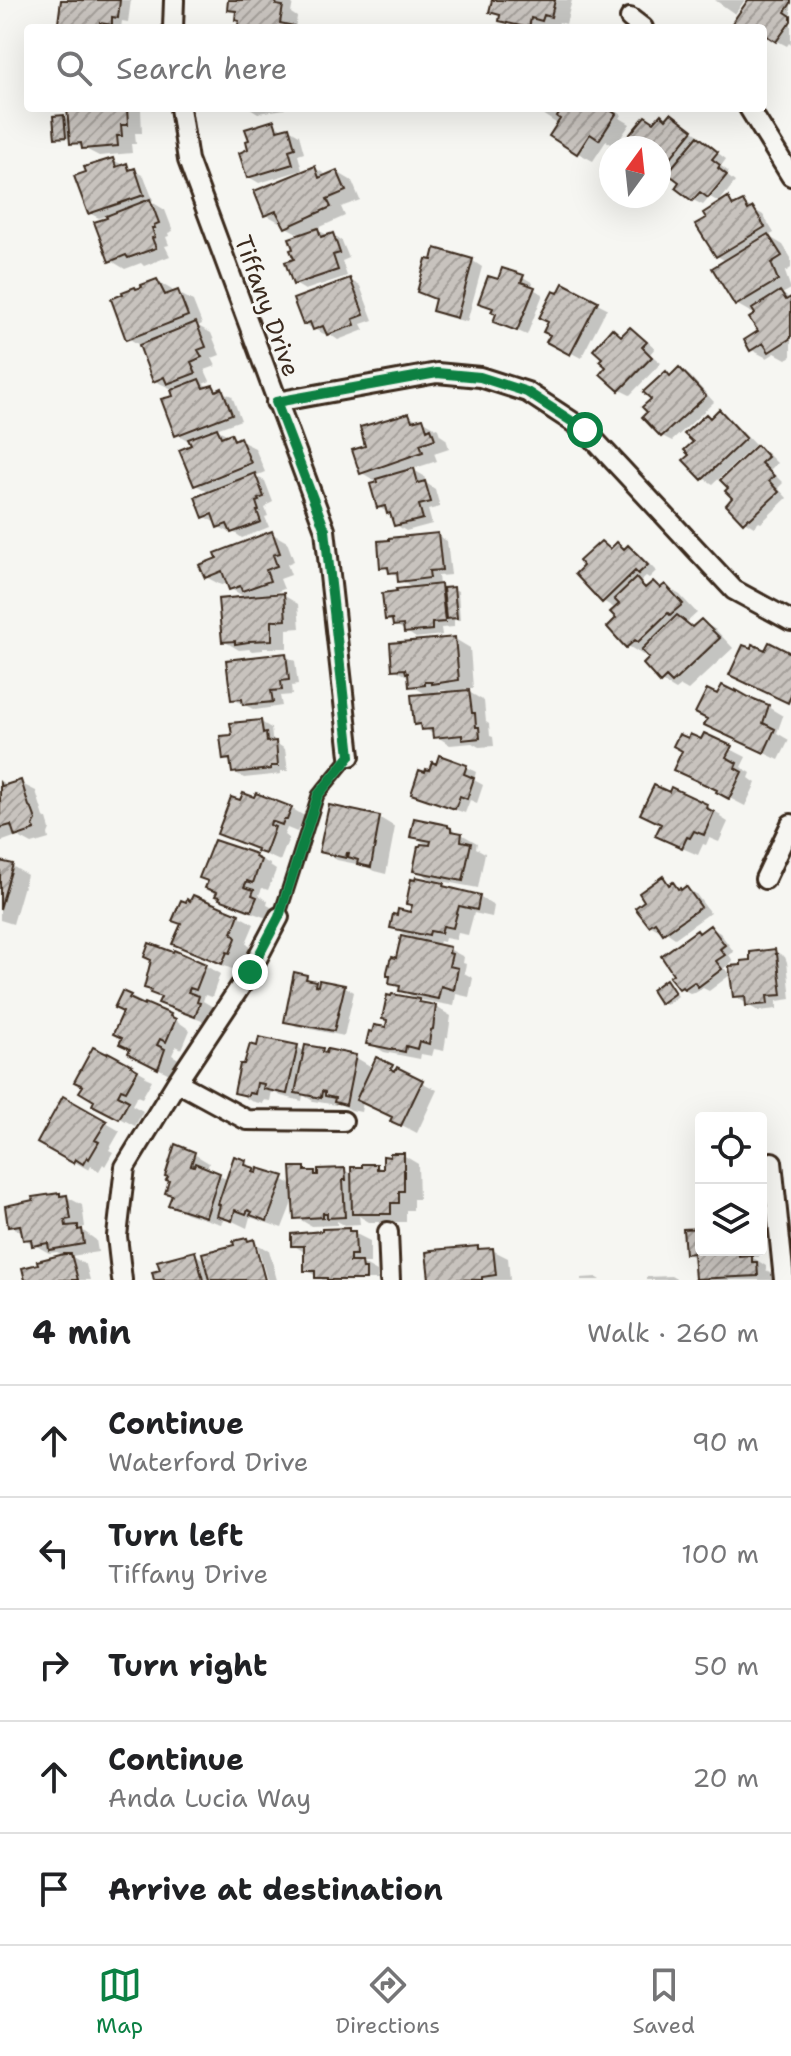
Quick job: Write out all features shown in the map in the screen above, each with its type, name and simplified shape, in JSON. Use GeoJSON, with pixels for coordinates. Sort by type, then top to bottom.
{"type":"FeatureCollection","features":[{"type":"Feature","properties":{"kind":"street"},"geometry":{"type":"LineString","coordinates":[[173,24],[174,0]]}},
{"type":"Feature","properties":{"kind":"street","name":"Tiffany Drive"},"geometry":{"type":"LineString","coordinates":[[181,112],[188,160],[325,530],[350,756]]}},
{"type":"Feature","properties":{"kind":"street"},"geometry":{"type":"LineString","coordinates":[[751,112],[791,176]]}},
{"type":"Feature","properties":{"kind":"street"},"geometry":{"type":"LineString","coordinates":[[276,402],[437,373],[480,377],[527,392],[585,430],[734,590],[791,621]]}},
{"type":"Feature","properties":{"kind":"street"},"geometry":{"type":"LineString","coordinates":[[765,879],[791,824]]}},
{"type":"Feature","properties":{"kind":"street"},"geometry":{"type":"LineString","coordinates":[[122,1280],[117,1236],[125,1167],[250,972],[279,917]]}},
{"type":"Feature","properties":{"kind":"street"},"geometry":{"type":"LineString","coordinates":[[177,1082],[247,1120],[343,1121]]}},
{"type":"Feature","properties":{"kind":"street"},"geometry":{"type":"LineString","coordinates":[[772,1162],[784,1280]]}},
{"type":"Feature","properties":{"kind":"street"},"geometry":{"type":"LineString","coordinates":[[388,1232],[390,1280]]}},
{"type":"Feature","properties":{"kind":"lane"},"geometry":{"type":"LineString","coordinates":[[279,917],[318,795],[350,756]]}},
{"type":"Feature","properties":{"kind":"building"},"geometry":{"type":"Polygon","coordinates":[[[61,0],[120,0],[118,18],[112,17],[112,24],[58,23],[61,0]]]}},
{"type":"Feature","properties":{"kind":"building"},"geometry":{"type":"Polygon","coordinates":[[[228,0],[277,0],[276,5],[283,6],[280,23],[285,24],[238,24],[239,21],[235,20],[236,11],[227,10],[228,0]]]}},
{"type":"Feature","properties":{"kind":"building"},"geometry":{"type":"Polygon","coordinates":[[[492,0],[555,0],[551,17],[544,15],[542,21],[531,18],[530,24],[499,21],[500,15],[489,12],[492,0]]]}},
{"type":"Feature","properties":{"kind":"building"},"geometry":{"type":"Polygon","coordinates":[[[748,0],[791,0],[785,12],[791,16],[791,21],[776,42],[767,36],[767,24],[731,24],[748,0]]]}},
{"type":"Feature","properties":{"kind":"building"},"geometry":{"type":"Polygon","coordinates":[[[67,112],[127,112],[128,125],[121,125],[122,136],[117,136],[118,146],[82,149],[81,143],[70,144],[67,112]]]}},
{"type":"Feature","properties":{"kind":"building"},"geometry":{"type":"Polygon","coordinates":[[[560,112],[616,114],[599,140],[590,134],[577,154],[549,136],[560,119],[557,117],[560,112]]]}},
{"type":"Feature","properties":{"kind":"building"},"geometry":{"type":"Polygon","coordinates":[[[671,113],[693,130],[671,157],[671,136],[628,136],[645,116],[654,122],[661,114],[666,119],[671,113]]]}},
{"type":"Feature","properties":{"kind":"building"},"geometry":{"type":"Polygon","coordinates":[[[64,115],[66,137],[55,138],[53,116],[64,115]]]}},
{"type":"Feature","properties":{"kind":"building"},"geometry":{"type":"Polygon","coordinates":[[[274,120],[277,130],[289,127],[295,148],[289,150],[293,164],[247,178],[239,153],[248,149],[245,129],[274,120]]]}},
{"type":"Feature","properties":{"kind":"building"},"geometry":{"type":"Polygon","coordinates":[[[698,136],[718,152],[712,159],[727,175],[708,198],[700,192],[692,201],[675,188],[679,182],[671,176],[671,168],[698,136]]]}},
{"type":"Feature","properties":{"kind":"building"},"geometry":{"type":"Polygon","coordinates":[[[113,158],[116,167],[127,163],[129,170],[135,168],[144,195],[88,214],[74,176],[86,172],[84,167],[113,158]]]}},
{"type":"Feature","properties":{"kind":"building"},"geometry":{"type":"Polygon","coordinates":[[[315,166],[319,178],[337,170],[346,191],[327,199],[331,207],[285,228],[276,211],[264,216],[254,191],[315,166]]]}},
{"type":"Feature","properties":{"kind":"building"},"geometry":{"type":"Polygon","coordinates":[[[728,197],[733,206],[743,201],[748,210],[753,207],[765,227],[716,257],[695,224],[706,218],[703,213],[728,197]]]}},
{"type":"Feature","properties":{"kind":"building"},"geometry":{"type":"Polygon","coordinates":[[[150,199],[159,223],[152,228],[156,248],[109,262],[94,222],[150,199]]]}},
{"type":"Feature","properties":{"kind":"building"},"geometry":{"type":"Polygon","coordinates":[[[318,228],[321,237],[333,233],[340,253],[333,255],[338,270],[293,285],[285,262],[294,259],[289,238],[318,228]]]}},
{"type":"Feature","properties":{"kind":"building"},"geometry":{"type":"Polygon","coordinates":[[[768,234],[782,256],[771,263],[778,280],[735,306],[712,268],[768,234]]]}},
{"type":"Feature","properties":{"kind":"building"},"geometry":{"type":"Polygon","coordinates":[[[435,248],[473,259],[457,318],[432,311],[435,299],[417,292],[426,259],[432,260],[435,248]]]}},
{"type":"Feature","properties":{"kind":"building"},"geometry":{"type":"Polygon","coordinates":[[[502,268],[524,275],[521,282],[535,287],[517,331],[493,322],[496,314],[491,312],[493,308],[478,303],[488,276],[498,279],[502,268]]]}},
{"type":"Feature","properties":{"kind":"building"},"geometry":{"type":"Polygon","coordinates":[[[350,278],[364,315],[353,319],[355,325],[327,335],[323,326],[313,330],[310,322],[303,325],[293,299],[350,278]]]}},
{"type":"Feature","properties":{"kind":"building"},"geometry":{"type":"Polygon","coordinates":[[[157,279],[165,295],[178,290],[188,316],[126,340],[111,299],[157,279]]]}},
{"type":"Feature","properties":{"kind":"building"},"geometry":{"type":"Polygon","coordinates":[[[563,283],[598,301],[570,355],[546,342],[550,335],[543,332],[548,322],[539,318],[553,291],[558,293],[563,283]]]}},
{"type":"Feature","properties":{"kind":"building"},"geometry":{"type":"Polygon","coordinates":[[[780,291],[786,300],[791,297],[791,338],[769,352],[763,343],[750,351],[744,340],[758,331],[749,318],[755,314],[752,309],[780,291]]]}},
{"type":"Feature","properties":{"kind":"building"},"geometry":{"type":"Polygon","coordinates":[[[196,322],[206,347],[198,350],[202,357],[191,362],[196,373],[167,384],[164,377],[153,382],[139,345],[196,322]]]}},
{"type":"Feature","properties":{"kind":"building"},"geometry":{"type":"Polygon","coordinates":[[[630,327],[647,342],[642,347],[652,357],[619,391],[600,374],[606,367],[593,350],[612,328],[621,336],[630,327]]]}},
{"type":"Feature","properties":{"kind":"building"},"geometry":{"type":"Polygon","coordinates":[[[679,367],[706,396],[661,437],[642,417],[647,412],[642,407],[651,399],[643,392],[666,371],[670,376],[679,367]]]}},
{"type":"Feature","properties":{"kind":"building"},"geometry":{"type":"Polygon","coordinates":[[[199,379],[203,388],[213,385],[216,391],[222,388],[232,414],[175,436],[161,399],[173,396],[171,390],[199,379]]]}},
{"type":"Feature","properties":{"kind":"building"},"geometry":{"type":"Polygon","coordinates":[[[719,409],[746,438],[702,480],[683,460],[689,455],[684,450],[693,442],[684,434],[706,414],[710,418],[719,409]]]}},
{"type":"Feature","properties":{"kind":"building"},"geometry":{"type":"Polygon","coordinates":[[[409,413],[412,421],[423,418],[427,430],[431,428],[435,439],[420,444],[423,452],[360,474],[352,450],[365,446],[360,427],[409,413]]]}},
{"type":"Feature","properties":{"kind":"building"},"geometry":{"type":"Polygon","coordinates":[[[217,428],[221,437],[231,433],[234,440],[240,437],[251,463],[194,486],[179,450],[191,445],[188,439],[217,428]]]}},
{"type":"Feature","properties":{"kind":"building"},"geometry":{"type":"Polygon","coordinates":[[[757,445],[768,457],[761,463],[774,476],[769,481],[779,492],[743,523],[726,505],[732,498],[720,480],[757,445]]]}},
{"type":"Feature","properties":{"kind":"building"},"geometry":{"type":"Polygon","coordinates":[[[414,468],[418,483],[425,481],[431,502],[419,505],[423,519],[394,526],[385,506],[377,508],[370,484],[377,482],[376,479],[414,468]]]}},
{"type":"Feature","properties":{"kind":"building"},"geometry":{"type":"Polygon","coordinates":[[[255,473],[264,497],[256,502],[261,522],[231,533],[227,524],[217,528],[212,514],[203,518],[195,497],[255,473]]]}},
{"type":"Feature","properties":{"kind":"building"},"geometry":{"type":"Polygon","coordinates":[[[272,531],[280,553],[273,555],[277,566],[266,570],[270,581],[242,591],[240,586],[229,590],[222,571],[205,578],[199,565],[217,558],[215,553],[272,531]]]}},
{"type":"Feature","properties":{"kind":"building"},"geometry":{"type":"Polygon","coordinates":[[[438,533],[442,570],[429,571],[430,578],[398,582],[397,572],[389,573],[388,567],[380,568],[378,541],[438,533]]]}},
{"type":"Feature","properties":{"kind":"building"},"geometry":{"type":"Polygon","coordinates":[[[601,541],[610,549],[617,542],[624,549],[628,545],[648,565],[638,574],[635,571],[602,603],[575,574],[583,566],[579,561],[601,541]]]}},
{"type":"Feature","properties":{"kind":"building"},"geometry":{"type":"Polygon","coordinates":[[[636,578],[645,588],[653,581],[660,588],[665,584],[683,604],[670,615],[668,613],[638,642],[635,640],[626,648],[607,627],[616,618],[610,612],[619,604],[614,599],[636,578]]]}},
{"type":"Feature","properties":{"kind":"building"},"geometry":{"type":"Polygon","coordinates":[[[441,584],[445,622],[432,623],[432,630],[404,633],[403,625],[393,626],[392,619],[385,620],[382,593],[441,584]]]}},
{"type":"Feature","properties":{"kind":"building"},"geometry":{"type":"Polygon","coordinates":[[[454,587],[457,618],[446,619],[443,588],[454,587]]]}},
{"type":"Feature","properties":{"kind":"building"},"geometry":{"type":"Polygon","coordinates":[[[284,593],[286,620],[272,621],[272,640],[235,644],[235,641],[222,642],[218,599],[284,593]]]}},
{"type":"Feature","properties":{"kind":"building"},"geometry":{"type":"Polygon","coordinates":[[[677,615],[692,627],[701,619],[720,638],[672,683],[666,677],[660,683],[643,664],[649,658],[641,650],[677,615]]]}},
{"type":"Feature","properties":{"kind":"building"},"geometry":{"type":"Polygon","coordinates":[[[455,637],[459,680],[432,684],[425,682],[425,685],[409,687],[405,669],[392,670],[390,643],[455,637]]]}},
{"type":"Feature","properties":{"kind":"building"},"geometry":{"type":"Polygon","coordinates":[[[769,642],[791,653],[791,696],[788,703],[729,675],[743,645],[751,648],[752,644],[765,650],[769,642]]]}},
{"type":"Feature","properties":{"kind":"building"},"geometry":{"type":"Polygon","coordinates":[[[286,653],[289,680],[281,681],[282,690],[271,691],[273,702],[243,705],[242,699],[231,700],[226,660],[286,653]]]}},
{"type":"Feature","properties":{"kind":"building"},"geometry":{"type":"Polygon","coordinates":[[[722,685],[769,705],[763,723],[775,729],[764,753],[704,725],[707,719],[695,713],[707,689],[717,694],[722,685]]]}},
{"type":"Feature","properties":{"kind":"building"},"geometry":{"type":"Polygon","coordinates":[[[469,690],[480,738],[462,740],[462,735],[433,738],[432,729],[421,730],[420,724],[414,725],[411,695],[469,690]]]}},
{"type":"Feature","properties":{"kind":"building"},"geometry":{"type":"Polygon","coordinates":[[[261,720],[267,742],[276,741],[278,766],[232,773],[230,759],[223,760],[220,736],[232,735],[230,723],[261,720]]]}},
{"type":"Feature","properties":{"kind":"building"},"geometry":{"type":"Polygon","coordinates":[[[704,733],[732,746],[726,757],[737,763],[735,768],[742,772],[729,799],[717,790],[673,770],[682,751],[673,746],[679,734],[688,738],[690,734],[701,739],[704,733]]]}},
{"type":"Feature","properties":{"kind":"building"},"geometry":{"type":"Polygon","coordinates":[[[439,755],[467,765],[464,774],[474,778],[467,799],[460,796],[455,809],[411,794],[419,770],[429,770],[432,762],[436,764],[439,755]]]}},
{"type":"Feature","properties":{"kind":"building"},"geometry":{"type":"Polygon","coordinates":[[[21,780],[36,820],[33,825],[35,830],[15,837],[11,825],[0,828],[0,783],[2,786],[21,780]]]}},
{"type":"Feature","properties":{"kind":"building"},"geometry":{"type":"Polygon","coordinates":[[[654,785],[669,792],[671,787],[707,804],[706,808],[714,812],[704,835],[694,831],[682,848],[655,836],[661,824],[640,814],[654,785]]]}},
{"type":"Feature","properties":{"kind":"building"},"geometry":{"type":"Polygon","coordinates":[[[243,793],[254,797],[256,793],[292,807],[282,825],[271,821],[270,825],[275,827],[265,854],[217,834],[231,797],[240,800],[243,793]]]}},
{"type":"Feature","properties":{"kind":"building"},"geometry":{"type":"Polygon","coordinates":[[[329,805],[380,816],[371,867],[357,864],[358,860],[348,857],[349,853],[346,858],[319,852],[329,805]]]}},
{"type":"Feature","properties":{"kind":"building"},"geometry":{"type":"Polygon","coordinates":[[[414,818],[448,825],[451,831],[462,833],[461,841],[471,843],[463,881],[413,871],[418,846],[430,845],[431,841],[410,837],[414,818]]]}},
{"type":"Feature","properties":{"kind":"building"},"geometry":{"type":"Polygon","coordinates":[[[214,840],[256,854],[255,857],[261,860],[253,883],[247,881],[244,887],[254,890],[252,895],[257,897],[251,911],[219,899],[215,896],[217,892],[205,888],[208,881],[199,878],[214,840]]]}},
{"type":"Feature","properties":{"kind":"building"},"geometry":{"type":"Polygon","coordinates":[[[0,861],[13,864],[0,909],[0,861]]]}},
{"type":"Feature","properties":{"kind":"building"},"geometry":{"type":"Polygon","coordinates":[[[663,876],[669,885],[673,882],[678,889],[686,886],[701,907],[663,934],[655,922],[649,926],[635,908],[644,901],[639,893],[663,876]]]}},
{"type":"Feature","properties":{"kind":"building"},"geometry":{"type":"Polygon","coordinates":[[[416,877],[480,895],[477,910],[459,906],[453,928],[443,926],[441,933],[430,931],[429,935],[424,935],[390,928],[393,914],[397,915],[398,909],[410,912],[412,905],[406,904],[411,879],[415,880],[416,877]]]}},
{"type":"Feature","properties":{"kind":"building"},"geometry":{"type":"Polygon","coordinates":[[[193,895],[239,914],[232,933],[236,938],[222,964],[172,944],[181,924],[172,921],[181,900],[190,901],[193,895]]]}},
{"type":"Feature","properties":{"kind":"building"},"geometry":{"type":"Polygon","coordinates":[[[710,925],[725,945],[720,949],[725,955],[716,961],[722,969],[698,987],[694,982],[679,989],[669,977],[673,974],[661,956],[697,930],[699,933],[710,925]]]}},
{"type":"Feature","properties":{"kind":"building"},"geometry":{"type":"Polygon","coordinates":[[[401,936],[450,947],[449,966],[458,968],[454,990],[441,986],[438,999],[399,991],[400,986],[389,984],[387,972],[390,960],[396,958],[401,936]]]}},
{"type":"Feature","properties":{"kind":"building"},"geometry":{"type":"Polygon","coordinates":[[[149,943],[206,964],[196,990],[190,988],[188,992],[199,996],[195,1017],[158,1003],[161,997],[144,988],[151,960],[144,957],[149,943]]]}},
{"type":"Feature","properties":{"kind":"building"},"geometry":{"type":"Polygon","coordinates":[[[775,949],[782,995],[767,996],[768,1004],[746,1006],[745,996],[733,997],[729,966],[750,960],[750,952],[775,949]]]}},
{"type":"Feature","properties":{"kind":"building"},"geometry":{"type":"Polygon","coordinates":[[[294,972],[307,975],[306,979],[316,981],[315,985],[318,986],[319,980],[345,985],[334,1031],[284,1022],[294,972]]]}},
{"type":"Feature","properties":{"kind":"building"},"geometry":{"type":"Polygon","coordinates":[[[666,979],[675,993],[660,1004],[651,990],[666,979]]]}},
{"type":"Feature","properties":{"kind":"building"},"geometry":{"type":"Polygon","coordinates":[[[122,991],[131,995],[129,998],[171,1014],[176,1019],[166,1042],[160,1039],[157,1045],[165,1049],[158,1069],[128,1053],[130,1049],[119,1044],[122,1038],[113,1034],[123,1012],[114,1008],[122,991]]]}},
{"type":"Feature","properties":{"kind":"building"},"geometry":{"type":"Polygon","coordinates":[[[387,995],[436,1005],[429,1044],[419,1041],[417,1049],[406,1046],[405,1052],[366,1044],[374,1025],[386,1027],[387,1020],[382,1019],[387,995]]]}},
{"type":"Feature","properties":{"kind":"building"},"geometry":{"type":"Polygon","coordinates":[[[259,1037],[298,1045],[287,1094],[263,1089],[264,1084],[257,1083],[255,1094],[234,1093],[240,1064],[244,1064],[250,1044],[257,1046],[259,1037]]]}},
{"type":"Feature","properties":{"kind":"building"},"geometry":{"type":"Polygon","coordinates":[[[305,1045],[323,1048],[322,1052],[326,1053],[327,1049],[356,1055],[346,1105],[334,1102],[335,1098],[325,1096],[322,1091],[321,1098],[295,1093],[305,1045]]]}},
{"type":"Feature","properties":{"kind":"building"},"geometry":{"type":"Polygon","coordinates":[[[93,1047],[138,1070],[126,1091],[121,1089],[118,1095],[129,1101],[119,1119],[92,1105],[94,1101],[79,1092],[83,1086],[74,1082],[93,1047]]]}},
{"type":"Feature","properties":{"kind":"building"},"geometry":{"type":"Polygon","coordinates":[[[376,1057],[393,1065],[391,1069],[395,1071],[397,1067],[423,1080],[401,1126],[390,1121],[392,1117],[356,1100],[376,1057]]]}},
{"type":"Feature","properties":{"kind":"building"},"geometry":{"type":"Polygon","coordinates":[[[63,1096],[107,1121],[95,1140],[99,1142],[83,1164],[75,1159],[73,1163],[37,1143],[63,1096]]]}},
{"type":"Feature","properties":{"kind":"building"},"geometry":{"type":"Polygon","coordinates":[[[175,1144],[195,1152],[191,1165],[195,1163],[220,1173],[206,1217],[168,1205],[172,1195],[165,1193],[169,1181],[165,1176],[175,1144]]]}},
{"type":"Feature","properties":{"kind":"building"},"geometry":{"type":"Polygon","coordinates":[[[390,1153],[404,1153],[404,1191],[399,1191],[399,1203],[391,1203],[391,1214],[352,1214],[351,1167],[377,1164],[377,1169],[383,1169],[383,1156],[390,1157],[390,1153]]]}},
{"type":"Feature","properties":{"kind":"building"},"geometry":{"type":"Polygon","coordinates":[[[234,1156],[246,1160],[245,1165],[255,1168],[253,1172],[257,1173],[258,1168],[284,1176],[267,1221],[250,1215],[252,1212],[248,1210],[246,1214],[235,1210],[232,1221],[217,1216],[234,1156]]]}},
{"type":"Feature","properties":{"kind":"building"},"geometry":{"type":"Polygon","coordinates":[[[291,1167],[305,1167],[305,1171],[315,1171],[315,1175],[318,1175],[318,1169],[345,1168],[345,1217],[327,1218],[327,1213],[323,1213],[323,1217],[294,1219],[291,1167]]]}},
{"type":"Feature","properties":{"kind":"building"},"geometry":{"type":"Polygon","coordinates":[[[60,1193],[60,1196],[67,1195],[71,1219],[65,1220],[66,1226],[78,1225],[78,1230],[82,1229],[84,1244],[49,1250],[48,1243],[32,1246],[31,1239],[23,1240],[20,1225],[8,1227],[5,1206],[33,1200],[32,1197],[60,1193]]]}},
{"type":"Feature","properties":{"kind":"building"},"geometry":{"type":"Polygon","coordinates":[[[349,1228],[349,1231],[355,1231],[356,1255],[350,1255],[350,1262],[362,1262],[366,1280],[327,1280],[315,1278],[315,1271],[304,1271],[304,1246],[291,1246],[291,1234],[349,1228]]]}},
{"type":"Feature","properties":{"kind":"building"},"geometry":{"type":"Polygon","coordinates":[[[695,1228],[695,1256],[752,1256],[752,1262],[757,1262],[758,1276],[695,1279],[693,1253],[685,1254],[683,1229],[695,1228]]]}},
{"type":"Feature","properties":{"kind":"building"},"geometry":{"type":"Polygon","coordinates":[[[247,1238],[248,1241],[254,1239],[265,1280],[209,1280],[202,1253],[234,1245],[233,1241],[247,1238]]]}},
{"type":"Feature","properties":{"kind":"building"},"geometry":{"type":"Polygon","coordinates":[[[478,1246],[478,1249],[493,1248],[496,1275],[482,1277],[482,1280],[429,1279],[426,1252],[478,1246]]]}},
{"type":"Feature","properties":{"kind":"building"},"geometry":{"type":"Polygon","coordinates":[[[195,1251],[203,1280],[154,1280],[152,1272],[160,1270],[157,1261],[195,1251]]]}},
{"type":"Feature","properties":{"kind":"building"},"geometry":{"type":"Polygon","coordinates":[[[71,1254],[78,1280],[25,1280],[22,1268],[71,1254]]]}},
{"type":"Feature","properties":{"kind":"route"},"geometry":{"type":"LineString","coordinates":[[250,972],[279,917],[318,795],[350,756],[325,530],[276,402],[437,373],[480,377],[527,392],[585,430]]}}]}
